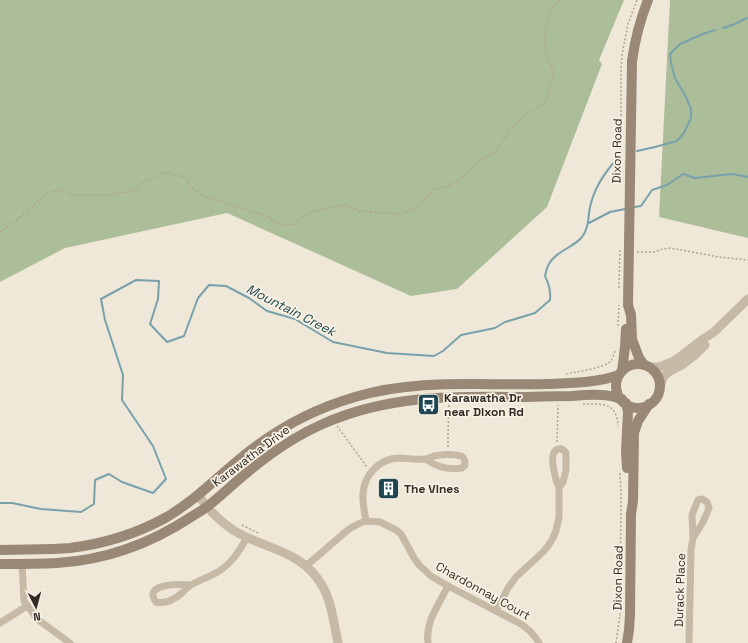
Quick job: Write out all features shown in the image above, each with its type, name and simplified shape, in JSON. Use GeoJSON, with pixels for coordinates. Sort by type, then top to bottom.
{"type":"FeatureCollection","features":[{"type":"Feature","properties":{"kind":"main road","name":"Dixon Road"},"geometry":{"type":"LineString","coordinates":[[621,373],[625,347],[626,313],[623,305],[629,224],[632,61],[638,30],[648,0]]}},
{"type":"Feature","properties":{"kind":"main road","name":"Dixon Road"},"geometry":{"type":"LineString","coordinates":[[623,305],[631,315],[632,339],[639,358],[647,366]]}},
{"type":"Feature","properties":{"kind":"main road"},"geometry":{"type":"LineString","coordinates":[[640,364],[647,366],[657,374],[659,380],[660,385],[655,400],[643,407],[631,406],[624,401],[618,393],[616,385],[621,373],[628,366],[640,364]]}},
{"type":"Feature","properties":{"kind":"main road","name":"Karawatha Drive"},"geometry":{"type":"LineString","coordinates":[[0,550],[71,548],[113,539],[140,529],[164,518],[198,495],[251,450],[279,430],[317,411],[356,396],[405,387],[467,384],[529,384],[600,380],[621,373]]}},
{"type":"Feature","properties":{"kind":"main road","name":"Karawatha Drive"},"geometry":{"type":"LineString","coordinates":[[0,564],[57,563],[97,558],[126,550],[165,533],[207,507],[250,470],[302,434],[347,414],[373,407],[424,398],[458,397],[602,395],[624,401]]}},
{"type":"Feature","properties":{"kind":"main road","name":"Dixon Road"},"geometry":{"type":"LineString","coordinates":[[624,401],[628,412],[626,451],[628,492],[631,514]]}},
{"type":"Feature","properties":{"kind":"main road","name":"Dixon Road"},"geometry":{"type":"LineString","coordinates":[[626,643],[630,615],[631,514],[633,501],[634,433],[638,421],[649,404]]}},
{"type":"Feature","properties":{"kind":"street"},"geometry":{"type":"LineString","coordinates":[[647,366],[659,367],[672,362],[714,332],[748,299]]}},
{"type":"Feature","properties":{"kind":"street"},"geometry":{"type":"LineString","coordinates":[[660,385],[664,376],[695,355],[708,342],[714,332]]}},
{"type":"Feature","properties":{"kind":"street"},"geometry":{"type":"LineString","coordinates":[[496,610],[508,588],[516,578],[543,552],[556,531],[559,518],[559,488],[553,471],[553,457],[554,452],[560,449],[565,451],[567,456],[563,482],[559,488]]}},
{"type":"Feature","properties":{"kind":"street"},"geometry":{"type":"LineString","coordinates":[[306,566],[349,529],[360,523],[366,522],[362,496],[366,480],[372,471],[383,462],[390,459],[408,458],[427,460]]}},
{"type":"Feature","properties":{"kind":"street"},"geometry":{"type":"LineString","coordinates":[[198,495],[207,507],[221,521],[234,530],[247,537],[289,554],[312,571],[319,580],[328,597],[338,643]]}},
{"type":"Feature","properties":{"kind":"street","name":"Durack Place"},"geometry":{"type":"LineString","coordinates":[[689,643],[693,538],[692,515],[698,500],[702,499],[708,502],[709,508],[703,522],[693,538]]}},
{"type":"Feature","properties":{"kind":"street","name":"Chardonnay Court"},"geometry":{"type":"LineString","coordinates":[[366,522],[380,522],[402,534],[419,565],[431,576],[527,627],[539,643]]}},
{"type":"Feature","properties":{"kind":"street"},"geometry":{"type":"LineString","coordinates":[[190,585],[179,584],[161,587],[155,590],[153,595],[154,599],[156,602],[160,603],[174,599],[190,585],[216,574],[235,557],[247,537]]}},
{"type":"Feature","properties":{"kind":"street"},"geometry":{"type":"LineString","coordinates":[[22,564],[24,601],[27,606],[36,619],[70,643]]}},
{"type":"Feature","properties":{"kind":"street"},"geometry":{"type":"LineString","coordinates":[[428,643],[427,634],[430,620],[448,586]]}},
{"type":"Feature","properties":{"kind":"street"},"geometry":{"type":"LineString","coordinates":[[0,623],[27,606]]}},
{"type":"Feature","properties":{"kind":"path"},"geometry":{"type":"LineString","coordinates":[[0,232],[27,212],[48,193],[58,190],[74,195],[122,193],[133,191],[142,183],[165,172],[184,177],[192,188],[203,196],[262,214],[269,217],[276,223],[285,225],[294,224],[310,212],[343,205],[359,211],[402,214],[422,204],[434,189],[443,188],[453,184],[478,162],[495,152],[509,132],[524,116],[545,101],[553,74],[546,54],[545,33],[552,11],[561,0]]}},
{"type":"Feature","properties":{"kind":"path"},"geometry":{"type":"LineString","coordinates":[[619,290],[620,245]]}},
{"type":"Feature","properties":{"kind":"path"},"geometry":{"type":"LineString","coordinates":[[636,252],[654,252],[670,248],[718,257],[748,260]]}},
{"type":"Feature","properties":{"kind":"path"},"geometry":{"type":"LineString","coordinates":[[618,327],[623,305]]}},
{"type":"Feature","properties":{"kind":"path"},"geometry":{"type":"LineString","coordinates":[[563,375],[598,367],[610,362],[617,347]]}},
{"type":"Feature","properties":{"kind":"path"},"geometry":{"type":"LineString","coordinates":[[603,404],[608,406],[616,414],[618,427]]}},
{"type":"Feature","properties":{"kind":"path"},"geometry":{"type":"LineString","coordinates":[[444,405],[449,405],[448,446]]}},
{"type":"Feature","properties":{"kind":"path"},"geometry":{"type":"LineString","coordinates":[[558,405],[557,441],[560,449]]}},
{"type":"Feature","properties":{"kind":"path"},"geometry":{"type":"LineString","coordinates":[[337,426],[364,465],[372,471]]}},
{"type":"Feature","properties":{"kind":"path"},"geometry":{"type":"LineString","coordinates":[[616,643],[620,615],[620,473]]}},
{"type":"Feature","properties":{"kind":"path"},"geometry":{"type":"LineString","coordinates":[[238,523],[261,534]]}},
{"type":"Feature","properties":{"kind":"green space"},"geometry":{"type":"Polygon","coordinates":[[[0,0],[624,0],[599,60],[602,64],[547,207],[457,289],[411,296],[227,213],[65,248],[0,282],[0,0]]]}},
{"type":"Feature","properties":{"kind":"green space"},"geometry":{"type":"Polygon","coordinates":[[[670,0],[748,0],[748,238],[659,217],[670,0]]]}},
{"type":"Feature","properties":{"kind":"waterway","name":"Mountain Creek"},"geometry":{"type":"LineString","coordinates":[[723,28],[747,18]]}},
{"type":"Feature","properties":{"kind":"waterway","name":"Mountain Creek"},"geometry":{"type":"LineString","coordinates":[[637,151],[677,141],[684,133],[691,118],[691,109],[675,78],[670,54],[680,44],[715,30]]}},
{"type":"Feature","properties":{"kind":"waterway","name":"Mountain Creek"},"geometry":{"type":"LineString","coordinates":[[0,503],[12,503],[41,509],[81,512],[94,504],[95,480],[109,474],[122,482],[153,493],[166,479],[153,446],[122,400],[123,375],[105,320],[101,299],[136,280],[159,281],[158,299],[150,324],[167,342],[184,336],[198,298],[209,285],[226,286],[249,298],[267,311],[295,319],[333,342],[387,353],[434,356],[443,351],[461,335],[495,328],[505,322],[535,313],[550,300],[548,282],[545,276],[548,265],[556,256],[578,241],[584,234],[594,194],[604,176],[617,159]]}},
{"type":"Feature","properties":{"kind":"waterway"},"geometry":{"type":"LineString","coordinates":[[634,207],[641,206],[652,190],[667,185],[683,174],[695,178],[732,174],[748,177]]}},
{"type":"Feature","properties":{"kind":"waterway"},"geometry":{"type":"LineString","coordinates":[[589,223],[610,212],[625,209]]}},
{"type":"Feature","properties":{"kind":"place","name":"Karawatha Dr near Dixon Rd"},"geometry":{"type":"Point","coordinates":[429,405]}},
{"type":"Feature","properties":{"kind":"place","name":"The Vines"},"geometry":{"type":"Point","coordinates":[389,489]}}]}
